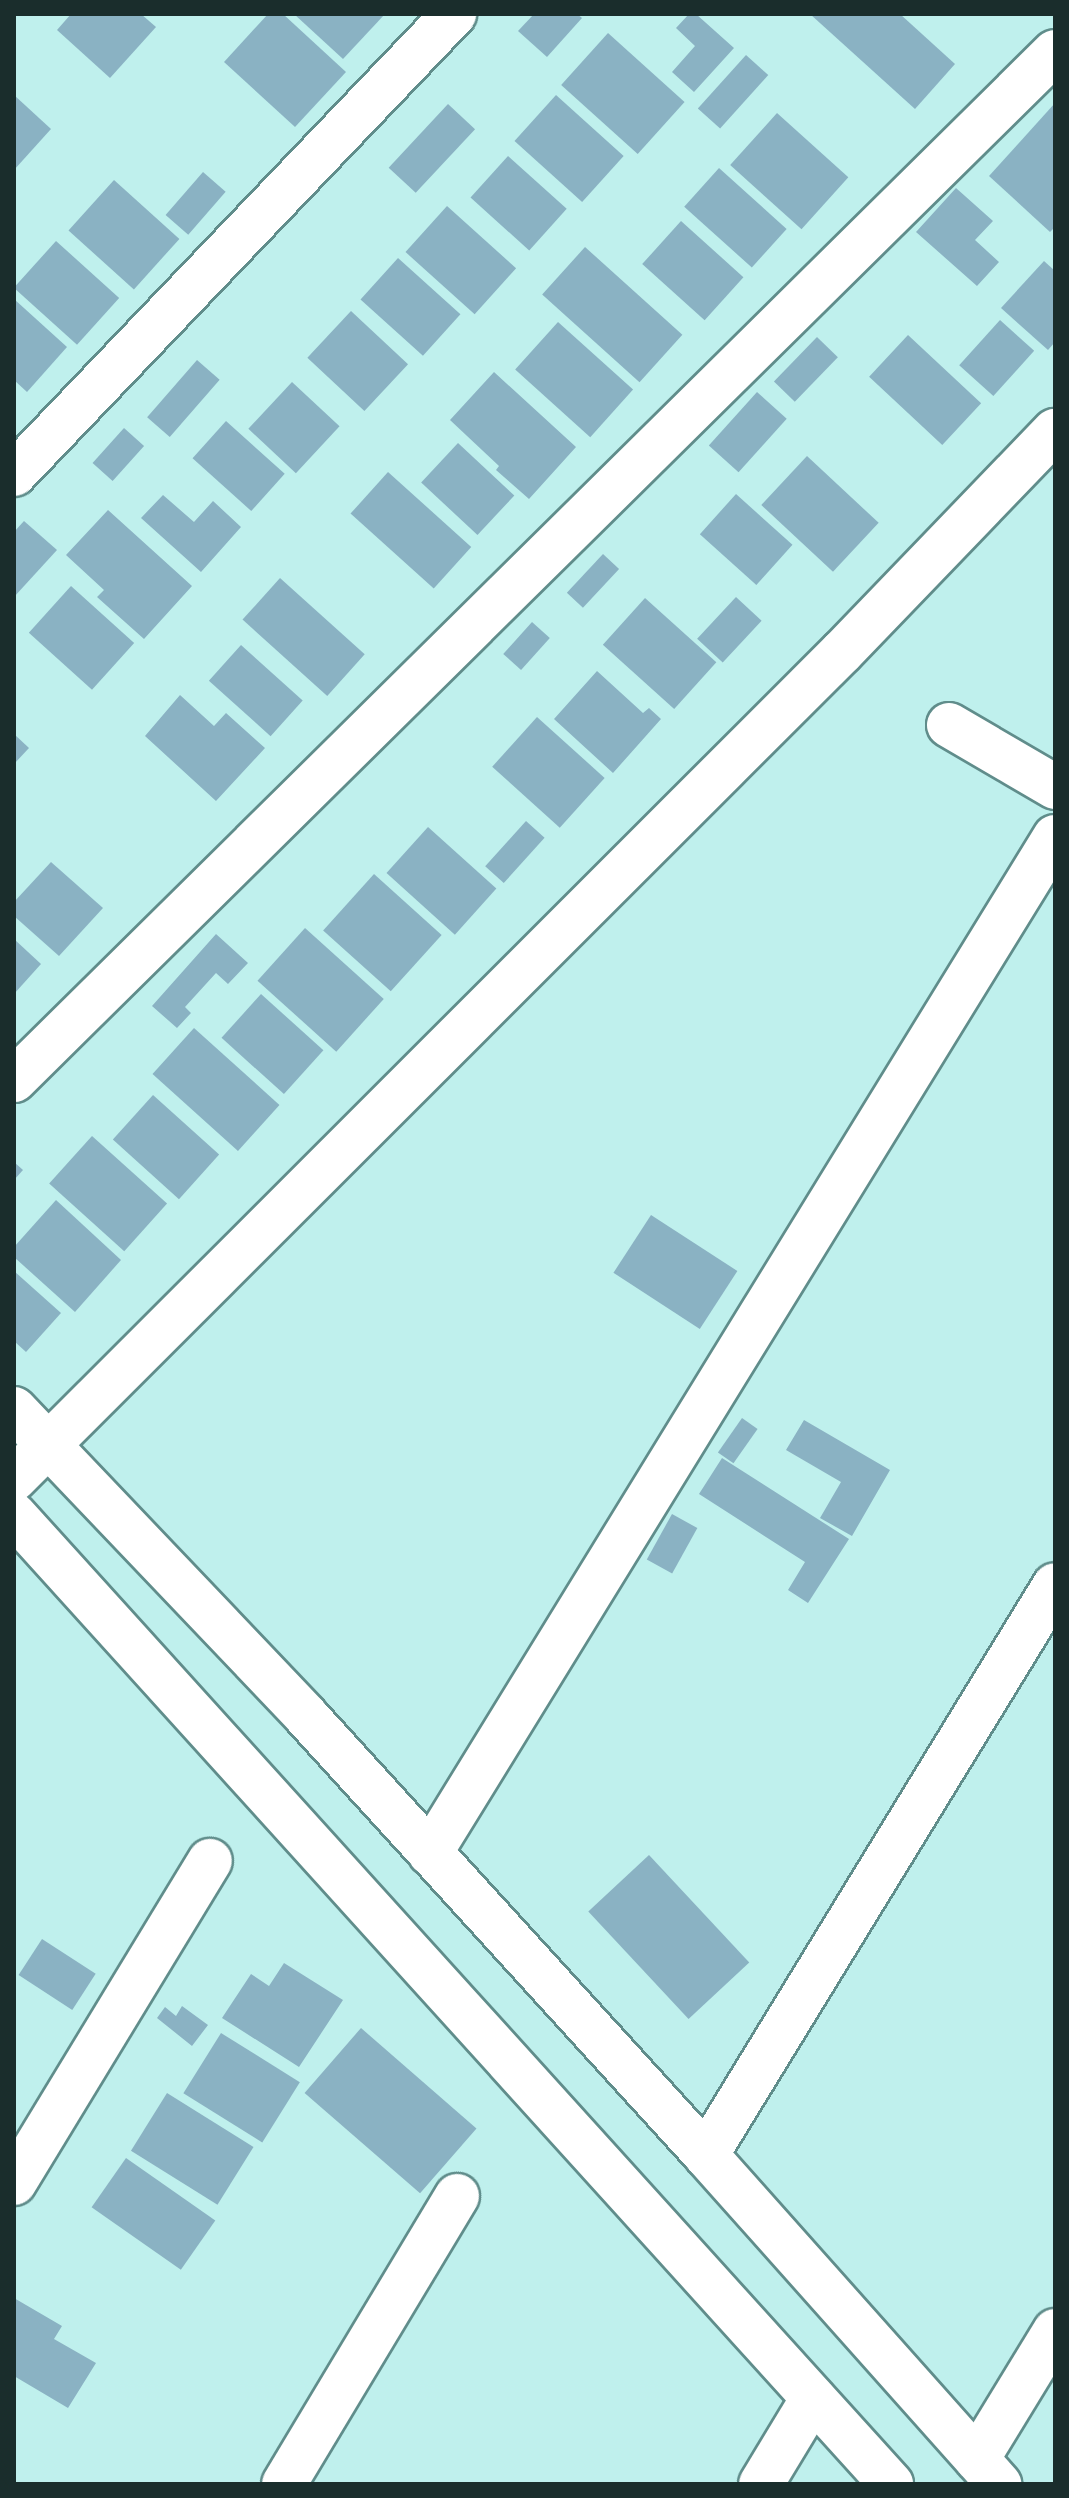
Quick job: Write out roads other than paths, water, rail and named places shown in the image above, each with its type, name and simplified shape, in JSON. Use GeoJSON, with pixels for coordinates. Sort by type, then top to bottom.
{"type":"FeatureCollection","features":[{"type":"Feature","properties":{"kind":"street"},"geometry":{"type":"LineString","coordinates":[[14,474],[454,14]]}},
{"type":"Feature","properties":{"kind":"street"},"geometry":{"type":"LineString","coordinates":[[14,1080],[1055,52]]}},
{"type":"Feature","properties":{"kind":"street"},"geometry":{"type":"LineString","coordinates":[[14,1479],[842,652],[1055,431]]}},
{"type":"Feature","properties":{"kind":"street"},"geometry":{"type":"LineString","coordinates":[[949,725],[1055,787]]}},
{"type":"Feature","properties":{"kind":"street"},"geometry":{"type":"LineString","coordinates":[[430,1853],[1055,837]]}},
{"type":"Feature","properties":{"kind":"street"},"geometry":{"type":"LineString","coordinates":[[14,1409],[430,1853],[706,2155],[988,2471],[1055,2331]]}},
{"type":"Feature","properties":{"kind":"street"},"geometry":{"type":"LineString","coordinates":[[14,1515],[891,2484]]}},
{"type":"Feature","properties":{"kind":"street"},"geometry":{"type":"LineString","coordinates":[[706,2155],[1055,1585]]}},
{"type":"Feature","properties":{"kind":"street"},"geometry":{"type":"LineString","coordinates":[[14,2183],[210,1861]]}},
{"type":"Feature","properties":{"kind":"street"},"geometry":{"type":"LineString","coordinates":[[284,2484],[457,2196]]}},
{"type":"Feature","properties":{"kind":"street"},"geometry":{"type":"LineString","coordinates":[[761,2484],[813,2398]]}}]}
